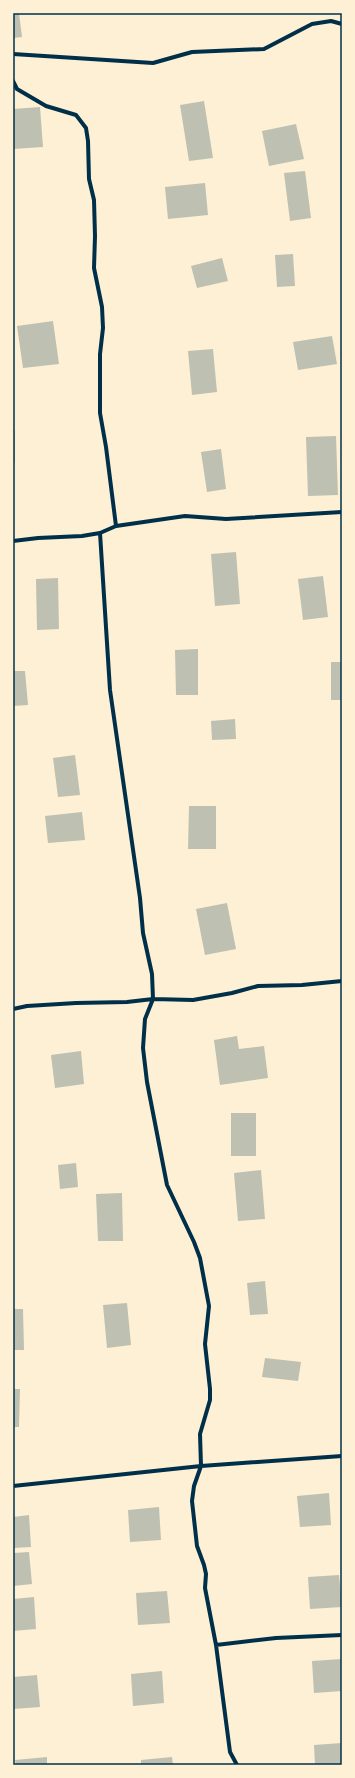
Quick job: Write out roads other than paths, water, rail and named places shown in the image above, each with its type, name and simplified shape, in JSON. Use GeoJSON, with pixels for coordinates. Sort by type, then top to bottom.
{"type":"FeatureCollection","features":[{"type":"Feature","properties":{"kind":"street"},"geometry":{"type":"LineString","coordinates":[[13,54],[153,63],[192,52],[264,49],[312,24],[331,21],[342,24]]}},
{"type":"Feature","properties":{"kind":"street"},"geometry":{"type":"LineString","coordinates":[[13,81],[17,89],[46,106],[76,115],[86,128],[88,141],[89,179],[94,200],[94,268],[102,307],[103,328],[100,354],[100,413],[116,526]]}},
{"type":"Feature","properties":{"kind":"street"},"geometry":{"type":"LineString","coordinates":[[13,541],[82,536],[100,533],[116,526],[185,516],[226,519],[342,512]]}},
{"type":"Feature","properties":{"kind":"street"},"geometry":{"type":"LineString","coordinates":[[100,533],[110,690],[140,898],[143,933],[152,974],[153,999],[145,1019],[143,1048],[163,1171],[167,1184],[198,1253],[209,1306],[205,1344],[210,1400],[200,1434],[201,1466],[194,1486],[192,1501],[197,1546],[204,1565],[205,1588],[216,1645],[230,1752],[237,1765]]}},
{"type":"Feature","properties":{"kind":"street"},"geometry":{"type":"LineString","coordinates":[[13,1009],[41,1005],[127,1002],[153,999],[193,1000],[232,993],[258,986],[302,985],[342,981]]}},
{"type":"Feature","properties":{"kind":"street"},"geometry":{"type":"LineString","coordinates":[[13,1486],[201,1466],[342,1456]]}},
{"type":"Feature","properties":{"kind":"street"},"geometry":{"type":"LineString","coordinates":[[216,1645],[276,1638],[342,1636]]}}]}
